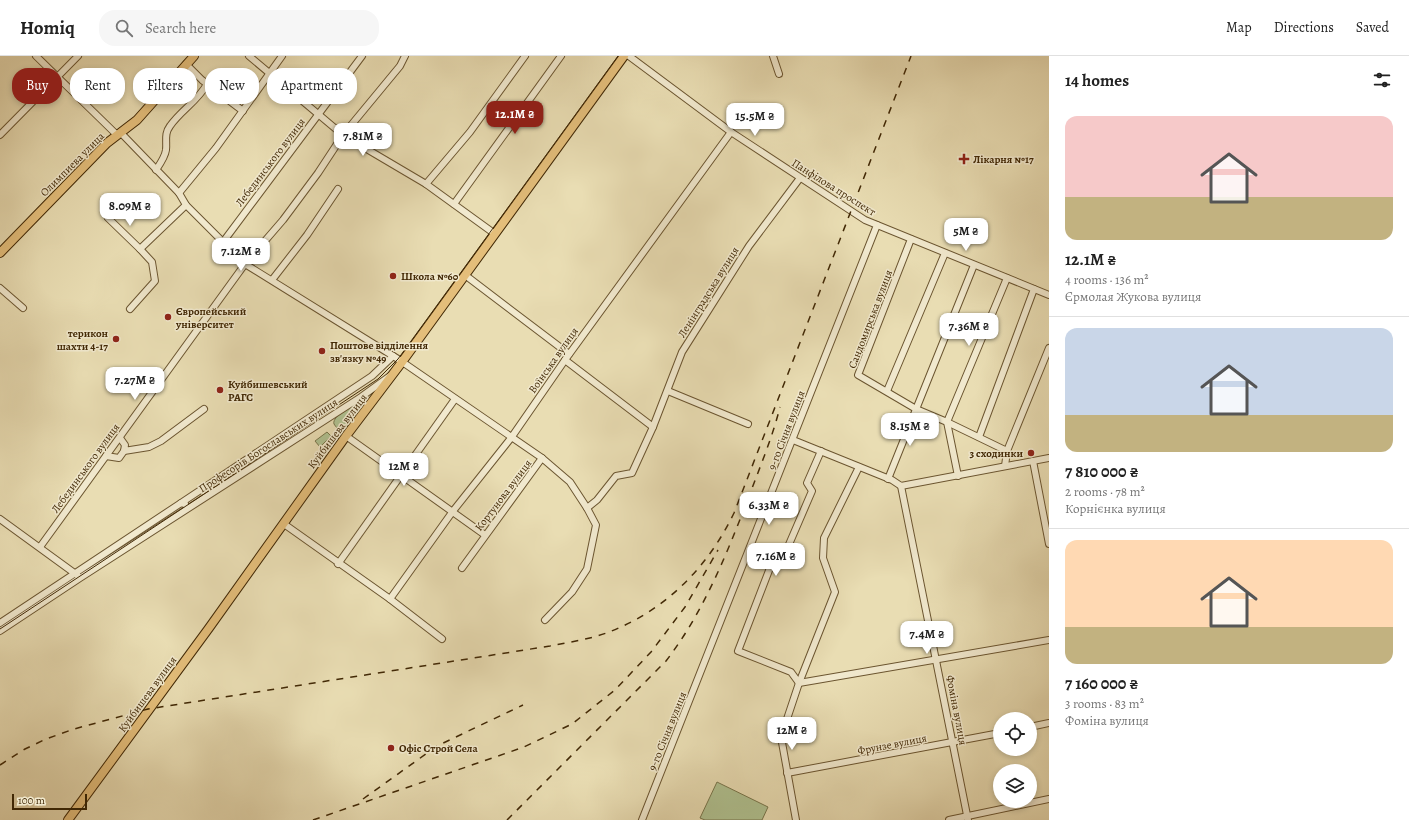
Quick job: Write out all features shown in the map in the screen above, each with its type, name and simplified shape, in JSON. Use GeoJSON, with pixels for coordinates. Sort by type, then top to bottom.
{"type":"FeatureCollection","features":[{"type":"Feature","properties":{"kind":"main road","name":"Олимпиева улица"},"geometry":{"type":"LineString","coordinates":[[0,253],[107,144],[138,120],[194,56]]}},
{"type":"Feature","properties":{"kind":"main road","name":"Куйбишева вулиця"},"geometry":{"type":"LineString","coordinates":[[68,820],[624,56]]}},
{"type":"Feature","properties":{"kind":"street"},"geometry":{"type":"LineString","coordinates":[[36,56],[48,68]]}},
{"type":"Feature","properties":{"kind":"street"},"geometry":{"type":"LineString","coordinates":[[62,72],[78,56]]}},
{"type":"Feature","properties":{"kind":"street"},"geometry":{"type":"LineString","coordinates":[[249,56],[267,71]]}},
{"type":"Feature","properties":{"kind":"street"},"geometry":{"type":"LineString","coordinates":[[274,68],[282,56]]}},
{"type":"Feature","properties":{"kind":"street","name":"Лебединського вулиця"},"geometry":{"type":"LineString","coordinates":[[223,242],[362,56]]}},
{"type":"Feature","properties":{"kind":"street","name":"Лебединського вулиця"},"geometry":{"type":"LineString","coordinates":[[40,547],[245,264],[283,220],[318,173],[343,134],[400,66],[405,56]]}},
{"type":"Feature","properties":{"kind":"street"},"geometry":{"type":"LineString","coordinates":[[426,184],[470,132],[525,56]]}},
{"type":"Feature","properties":{"kind":"street"},"geometry":{"type":"LineString","coordinates":[[454,204],[561,56]]}},
{"type":"Feature","properties":{"kind":"street","name":"Панфілова проспект"},"geometry":{"type":"LineString","coordinates":[[629,56],[731,132],[865,220],[1049,296]]}},
{"type":"Feature","properties":{"kind":"street"},"geometry":{"type":"LineString","coordinates":[[773,56],[779,74]]}},
{"type":"Feature","properties":{"kind":"street"},"geometry":{"type":"LineString","coordinates":[[186,64],[205,82]]}},
{"type":"Feature","properties":{"kind":"street"},"geometry":{"type":"LineString","coordinates":[[179,193],[216,148],[267,77]]}},
{"type":"Feature","properties":{"kind":"street"},"geometry":{"type":"LineString","coordinates":[[62,82],[156,170],[179,193],[186,205],[245,264],[393,356],[542,458]]}},
{"type":"Feature","properties":{"kind":"street"},"geometry":{"type":"LineString","coordinates":[[156,170],[166,152],[166,136],[169,127],[188,106],[196,100],[205,87]]}},
{"type":"Feature","properties":{"kind":"street"},"geometry":{"type":"LineString","coordinates":[[0,135],[30,104]]}},
{"type":"Feature","properties":{"kind":"street"},"geometry":{"type":"LineString","coordinates":[[234,104],[243,111]]}},
{"type":"Feature","properties":{"kind":"street"},"geometry":{"type":"LineString","coordinates":[[306,104],[343,134],[426,184],[495,234]]}},
{"type":"Feature","properties":{"kind":"street","name":"Воїнська вулиця"},"geometry":{"type":"LineString","coordinates":[[390,599],[453,511],[511,438],[569,354],[731,132]]}},
{"type":"Feature","properties":{"kind":"street","name":"Ленінградська вулиця"},"geometry":{"type":"LineString","coordinates":[[587,508],[597,500],[616,476],[632,473],[668,391],[682,352],[749,246],[800,178]]}},
{"type":"Feature","properties":{"kind":"street"},"geometry":{"type":"LineString","coordinates":[[272,280],[307,234],[338,189]]}},
{"type":"Feature","properties":{"kind":"street"},"geometry":{"type":"LineString","coordinates":[[140,249],[186,205]]}},
{"type":"Feature","properties":{"kind":"street"},"geometry":{"type":"LineString","coordinates":[[108,218],[152,262],[154,281],[130,309]]}},
{"type":"Feature","properties":{"kind":"street","name":"9-го Січня вулиця"},"geometry":{"type":"LineString","coordinates":[[642,820],[877,225]]}},
{"type":"Feature","properties":{"kind":"street","name":"Сандомирська вулиця"},"geometry":{"type":"LineString","coordinates":[[911,239],[858,375],[888,391],[916,409],[1007,451]]}},
{"type":"Feature","properties":{"kind":"street"},"geometry":{"type":"LineString","coordinates":[[888,391],[945,253]]}},
{"type":"Feature","properties":{"kind":"street"},"geometry":{"type":"LineString","coordinates":[[888,478],[974,265]]}},
{"type":"Feature","properties":{"kind":"street"},"geometry":{"type":"LineString","coordinates":[[465,275],[569,354]]}},
{"type":"Feature","properties":{"kind":"street"},"geometry":{"type":"LineString","coordinates":[[958,476],[947,422],[1006,278]]}},
{"type":"Feature","properties":{"kind":"street"},"geometry":{"type":"LineString","coordinates":[[0,288],[23,308]]}},
{"type":"Feature","properties":{"kind":"street"},"geometry":{"type":"LineString","coordinates":[[978,437],[1034,290]]}},
{"type":"Feature","properties":{"kind":"street"},"geometry":{"type":"LineString","coordinates":[[1005,466],[1007,451],[1049,348]]}},
{"type":"Feature","properties":{"kind":"street"},"geometry":{"type":"LineString","coordinates":[[181,503],[372,376],[393,356]]}},
{"type":"Feature","properties":{"kind":"street"},"geometry":{"type":"LineString","coordinates":[[565,360],[653,427]]}},
{"type":"Feature","properties":{"kind":"street","name":"Професорів Богославських вулиця"},"geometry":{"type":"LineString","coordinates":[[0,623],[192,506],[361,397],[394,372]]}},
{"type":"Feature","properties":{"kind":"street"},"geometry":{"type":"LineString","coordinates":[[668,391],[748,424]]}},
{"type":"Feature","properties":{"kind":"street"},"geometry":{"type":"LineString","coordinates":[[338,564],[455,399]]}},
{"type":"Feature","properties":{"kind":"street"},"geometry":{"type":"LineString","coordinates":[[124,451],[149,447],[204,409]]}},
{"type":"Feature","properties":{"kind":"street"},"geometry":{"type":"LineString","coordinates":[[346,436],[485,535]]}},
{"type":"Feature","properties":{"kind":"street"},"geometry":{"type":"LineString","coordinates":[[106,456],[119,458],[124,451],[125,445],[120,438]]}},
{"type":"Feature","properties":{"kind":"street"},"geometry":{"type":"LineString","coordinates":[[793,440],[888,478],[901,486],[1049,458]]}},
{"type":"Feature","properties":{"kind":"street"},"geometry":{"type":"LineString","coordinates":[[799,683],[791,672],[738,651],[773,560],[784,556],[812,491],[807,483],[821,451]]}},
{"type":"Feature","properties":{"kind":"street","name":"Кортунова вулиця"},"geometry":{"type":"LineString","coordinates":[[462,568],[542,458],[570,482],[587,508],[596,526],[587,569],[572,592],[545,620]]}},
{"type":"Feature","properties":{"kind":"street"},"geometry":{"type":"LineString","coordinates":[[1033,461],[1049,544]]}},
{"type":"Feature","properties":{"kind":"street"},"geometry":{"type":"LineString","coordinates":[[796,820],[781,737],[799,683],[835,592],[823,558],[824,538],[859,467]]}},
{"type":"Feature","properties":{"kind":"street","name":"Фоміна вулиця"},"geometry":{"type":"LineString","coordinates":[[901,486],[937,660],[967,818]]}},
{"type":"Feature","properties":{"kind":"street","name":"Професорів Богославських вулиця"},"geometry":{"type":"LineString","coordinates":[[0,631],[181,503],[192,506]]}},
{"type":"Feature","properties":{"kind":"street"},"geometry":{"type":"LineString","coordinates":[[0,519],[40,547],[77,576]]}},
{"type":"Feature","properties":{"kind":"street"},"geometry":{"type":"LineString","coordinates":[[284,524],[338,564],[390,599],[442,639]]}},
{"type":"Feature","properties":{"kind":"street"},"geometry":{"type":"LineString","coordinates":[[799,683],[1049,640]]}},
{"type":"Feature","properties":{"kind":"street"},"geometry":{"type":"LineString","coordinates":[[1037,726],[1049,723]]}},
{"type":"Feature","properties":{"kind":"street","name":"Фрунзе вулиця"},"geometry":{"type":"LineString","coordinates":[[787,773],[993,734]]}},
{"type":"Feature","properties":{"kind":"street"},"geometry":{"type":"LineString","coordinates":[[949,820],[967,818],[1049,800]]}},
{"type":"Feature","properties":{"kind":"green space"},"geometry":{"type":"Polygon","coordinates":[[[364,397],[367,402],[343,434],[334,424],[334,421],[346,409],[364,397]]]}},
{"type":"Feature","properties":{"kind":"green space"},"geometry":{"type":"Polygon","coordinates":[[[327,432],[331,436],[320,447],[315,441],[327,432]]]}},
{"type":"Feature","properties":{"kind":"green space"},"geometry":{"type":"Polygon","coordinates":[[[717,782],[768,807],[762,820],[705,820],[700,818],[717,782]]]}},
{"type":"Feature","properties":{"kind":"tram line"},"geometry":{"type":"LineString","coordinates":[[0,629],[378,379],[398,359],[618,56]]}},
{"type":"Feature","properties":{"kind":"railway"},"geometry":{"type":"LineString","coordinates":[[0,765],[25,749],[46,739],[74,729],[148,709],[550,646],[588,638],[609,632],[630,623],[667,599],[698,569],[724,533],[734,513],[911,56]]}},
{"type":"Feature","properties":{"kind":"railway"},"geometry":{"type":"LineString","coordinates":[[507,820],[666,661],[679,643],[702,604],[722,563],[765,454],[780,407]]}},
{"type":"Feature","properties":{"kind":"railway"},"geometry":{"type":"LineString","coordinates":[[313,820],[524,747],[572,724],[615,690],[651,652],[685,607],[718,550]]}},
{"type":"Feature","properties":{"kind":"railway"},"geometry":{"type":"LineString","coordinates":[[363,799],[437,746],[523,705]]}},
{"type":"Feature","properties":{"kind":"place","name":"Лікарня №17"},"geometry":{"type":"Point","coordinates":[964,159]}},
{"type":"Feature","properties":{"kind":"place","name":"Школа №60"},"geometry":{"type":"Point","coordinates":[393,276]}},
{"type":"Feature","properties":{"kind":"place","name":"Європейський університет"},"geometry":{"type":"Point","coordinates":[168,317]}},
{"type":"Feature","properties":{"kind":"place","name":"терикон шахти 4-17"},"geometry":{"type":"Point","coordinates":[116,339]}},
{"type":"Feature","properties":{"kind":"place","name":"Поштове відділення зв'язку №49"},"geometry":{"type":"Point","coordinates":[322,351]}},
{"type":"Feature","properties":{"kind":"place","name":"Куйбишевський РАГС"},"geometry":{"type":"Point","coordinates":[220,390]}},
{"type":"Feature","properties":{"kind":"place","name":"3 сходинки"},"geometry":{"type":"Point","coordinates":[1031,453]}},
{"type":"Feature","properties":{"kind":"place","name":"Офіс Строй Села"},"geometry":{"type":"Point","coordinates":[391,748]}}]}
